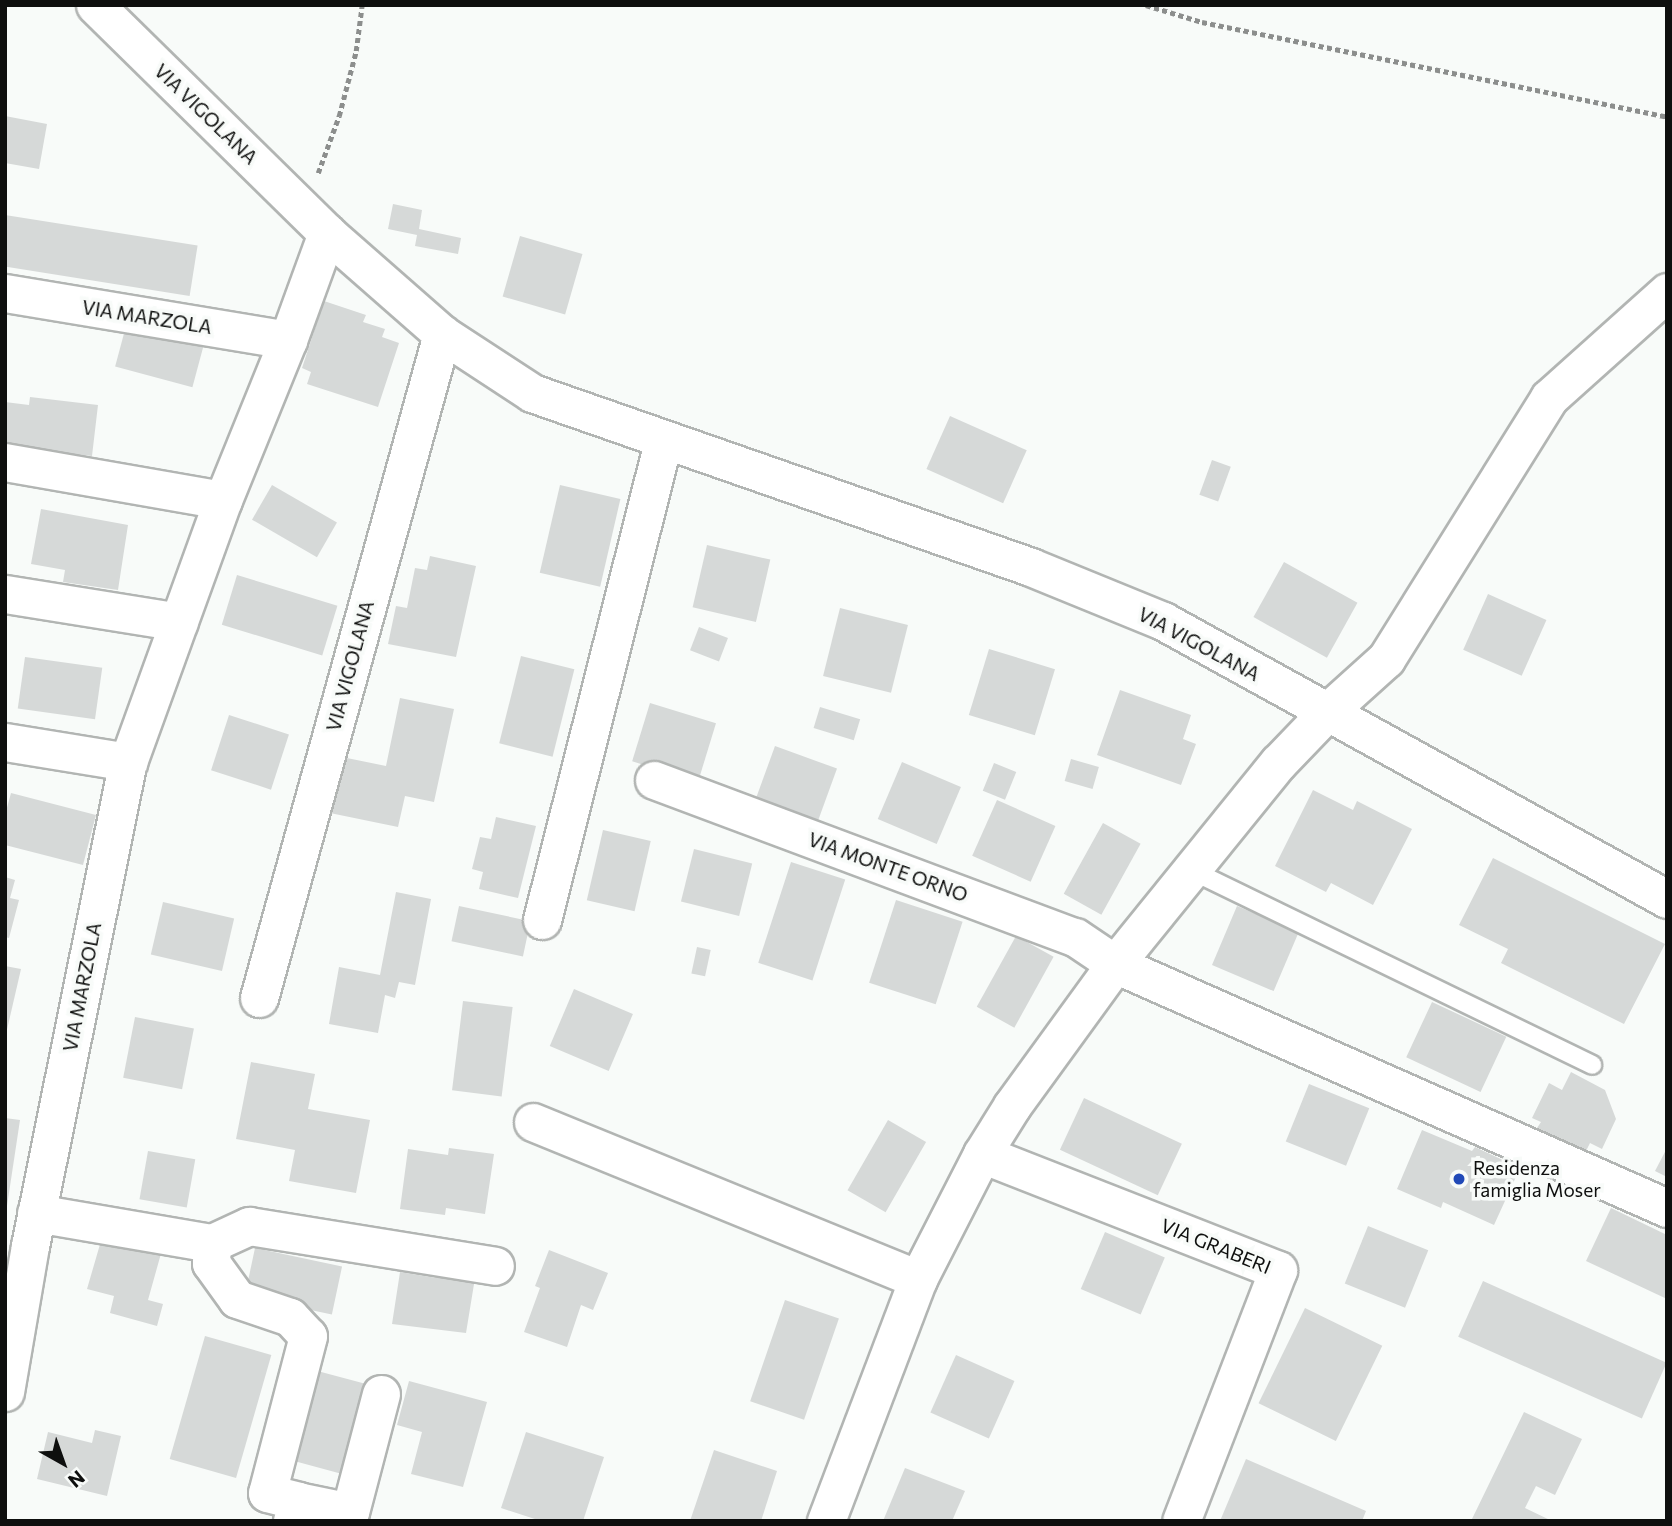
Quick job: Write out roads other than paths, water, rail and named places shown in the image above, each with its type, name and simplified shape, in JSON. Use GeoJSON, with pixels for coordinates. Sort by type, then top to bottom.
{"type":"FeatureCollection","features":[{"type":"Feature","properties":{"kind":"street","name":"VIA VIGOLANA"},"geometry":{"type":"LineString","coordinates":[[96,5],[315,221],[442,334],[532,393],[1043,572],[1163,621],[1667,899]]}},
{"type":"Feature","properties":{"kind":"street","name":"VIA MARZOLA"},"geometry":{"type":"LineString","coordinates":[[5,1392],[36,1213],[128,762],[223,500],[288,340],[315,221]]}},
{"type":"Feature","properties":{"kind":"street"},"geometry":{"type":"LineString","coordinates":[[826,1521],[918,1279],[982,1154],[1012,1106],[1115,964],[1278,763],[1326,713],[1386,659],[1549,398],[1667,292]]}},
{"type":"Feature","properties":{"kind":"street","name":"VIA MARZOLA"},"geometry":{"type":"LineString","coordinates":[[5,293],[288,340]]}},
{"type":"Feature","properties":{"kind":"street","name":"VIA VIGOLANA"},"geometry":{"type":"LineString","coordinates":[[259,999],[442,334]]}},
{"type":"Feature","properties":{"kind":"street"},"geometry":{"type":"LineString","coordinates":[[542,920],[663,441]]}},
{"type":"Feature","properties":{"kind":"street"},"geometry":{"type":"LineString","coordinates":[[5,462],[223,500]]}},
{"type":"Feature","properties":{"kind":"street"},"geometry":{"type":"LineString","coordinates":[[5,594],[179,622]]}},
{"type":"Feature","properties":{"kind":"street"},"geometry":{"type":"LineString","coordinates":[[5,742],[128,762]]}},
{"type":"Feature","properties":{"kind":"street","name":"VIA MONTE ORNO"},"geometry":{"type":"LineString","coordinates":[[654,780],[1075,937],[1115,964],[1667,1208]]}},
{"type":"Feature","properties":{"kind":"street"},"geometry":{"type":"LineString","coordinates":[[533,1122],[918,1279]]}},
{"type":"Feature","properties":{"kind":"street","name":"VIA GRABERI"},"geometry":{"type":"LineString","coordinates":[[982,1154],[1279,1270],[1181,1521]]}},
{"type":"Feature","properties":{"kind":"street"},"geometry":{"type":"LineString","coordinates":[[36,1213],[212,1243],[249,1226],[495,1266]]}},
{"type":"Feature","properties":{"kind":"street"},"geometry":{"type":"LineString","coordinates":[[212,1243],[211,1263],[237,1299],[290,1317],[308,1336],[267,1493],[295,1511],[350,1512],[381,1394]]}},
{"type":"Feature","properties":{"kind":"lane"},"geometry":{"type":"LineString","coordinates":[[1191,870],[1592,1065]]}},
{"type":"Feature","properties":{"kind":"place","name":"Residenza famiglia Moser"},"geometry":{"type":"Point","coordinates":[1459,1179]}}]}
